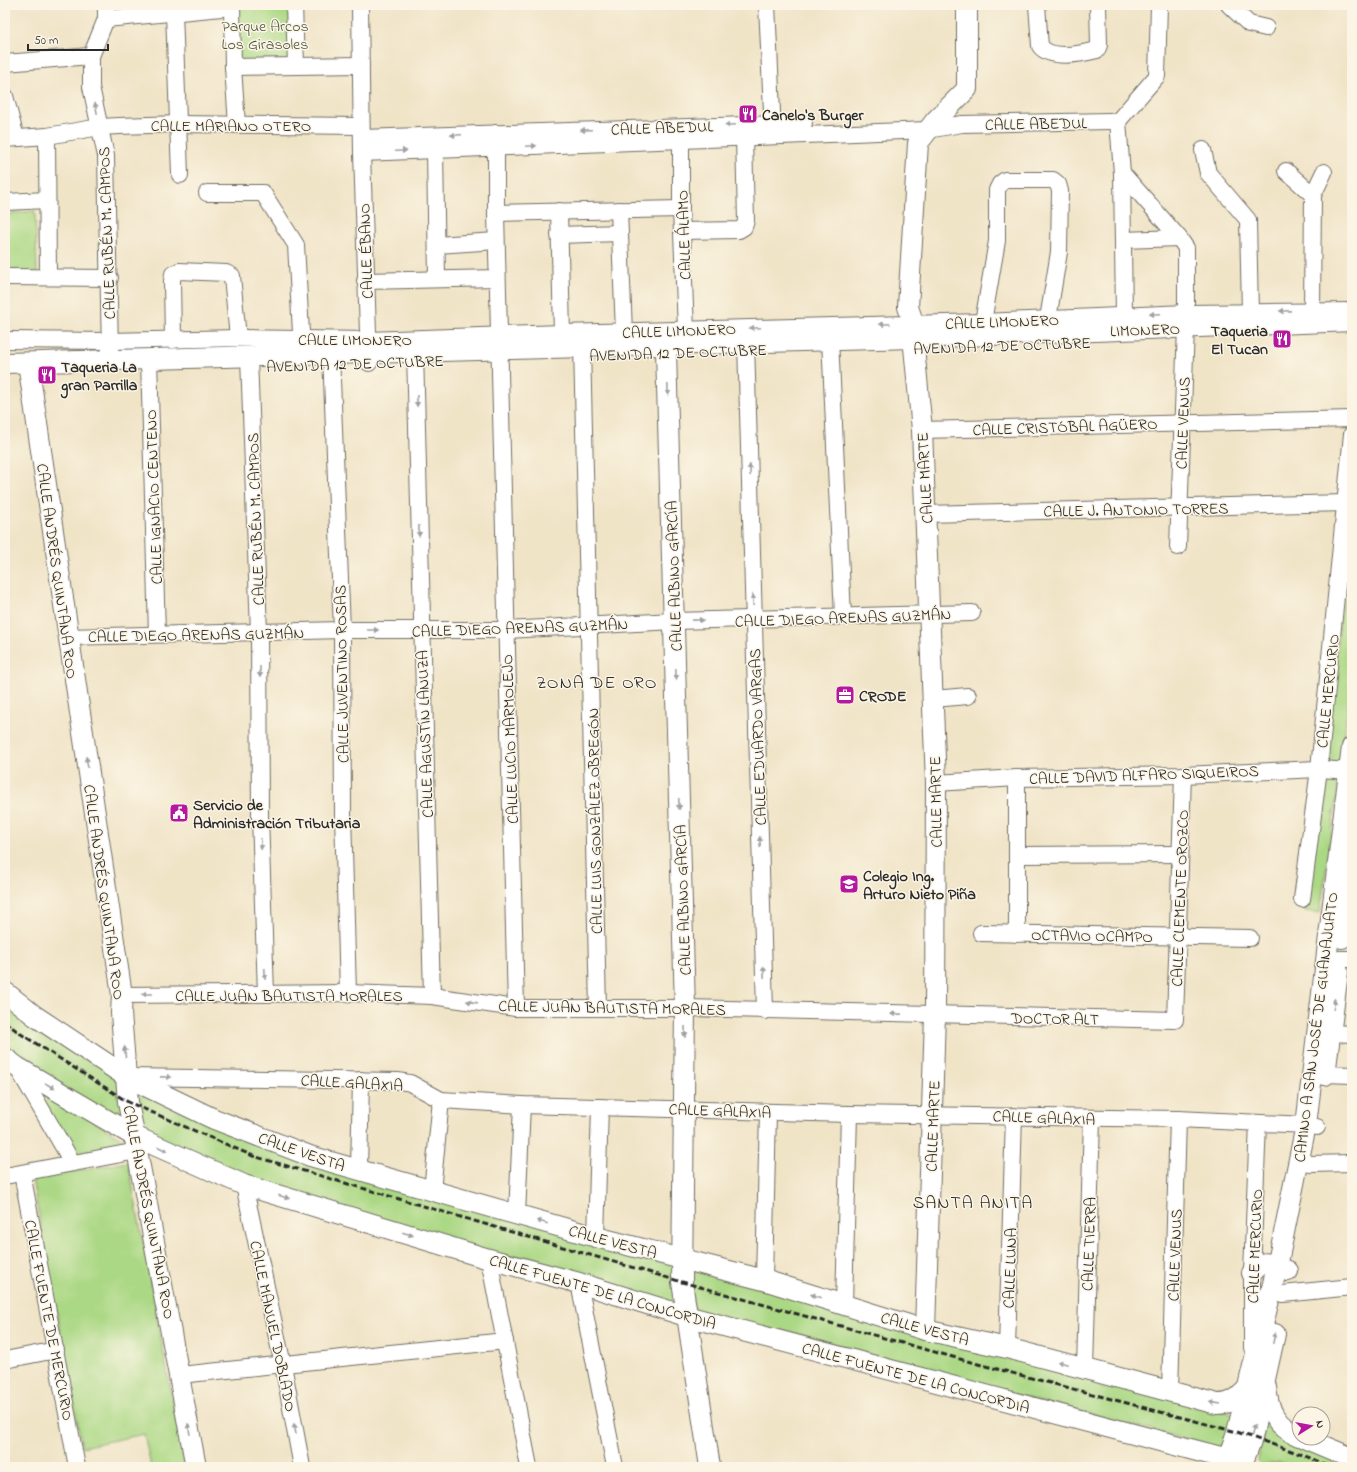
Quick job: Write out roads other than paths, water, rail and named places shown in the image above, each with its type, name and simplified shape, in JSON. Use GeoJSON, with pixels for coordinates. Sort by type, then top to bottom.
{"type":"FeatureCollection","features":[{"type":"Feature","properties":{"kind":"main road"},"geometry":{"type":"LineString","coordinates":[[944,124],[967,89],[967,5]]}},
{"type":"Feature","properties":{"kind":"main road"},"geometry":{"type":"LineString","coordinates":[[913,331],[916,307],[926,145],[975,92],[976,5]]}},
{"type":"Feature","properties":{"kind":"main road","name":"LIMONERO"},"geometry":{"type":"LineString","coordinates":[[1185,326],[1352,321]]}},
{"type":"Feature","properties":{"kind":"main road","name":"AVENIDA 12 DE OCTUBRE"},"geometry":{"type":"LineString","coordinates":[[5,372],[29,367],[110,357],[150,364],[332,359],[368,352],[416,357],[500,348],[582,351],[666,342],[746,346],[830,344],[913,331],[1185,326],[1352,335]]}},
{"type":"Feature","properties":{"kind":"main road","name":"CALLE MARTE"},"geometry":{"type":"LineString","coordinates":[[913,331],[922,430],[936,783],[935,1015],[924,1330]]}},
{"type":"Feature","properties":{"kind":"main road","name":"CALLE ALBINO GARCÍA"},"geometry":{"type":"LineString","coordinates":[[666,342],[685,1008],[682,1260],[686,1316],[710,1467]]}},
{"type":"Feature","properties":{"kind":"main road","name":"AVENIDA 12 DE OCTUBRE"},"geometry":{"type":"LineString","coordinates":[[249,362],[301,347],[332,359]]}},
{"type":"Feature","properties":{"kind":"main road","name":"AVENIDA 12 DE OCTUBRE"},"geometry":{"type":"LineString","coordinates":[[5,363],[29,367]]}},
{"type":"Feature","properties":{"kind":"main road","name":"CALLE ANDRÉS QUINTANA ROO"},"geometry":{"type":"LineString","coordinates":[[29,367],[122,994],[121,1013],[128,1102],[196,1467]]}},
{"type":"Feature","properties":{"kind":"main road","name":"CAMINO A SAN JOSÉ DE GUANAJUATO"},"geometry":{"type":"LineString","coordinates":[[1231,1464],[1237,1432],[1283,1294],[1282,1269],[1311,1126],[1347,875],[1352,747]]}},
{"type":"Feature","properties":{"kind":"main road"},"geometry":{"type":"LineString","coordinates":[[1346,959],[1333,959],[1330,955],[1330,948],[1339,881],[1347,875]]}},
{"type":"Feature","properties":{"kind":"main road","name":"CAMINO A SAN JOSÉ DE GUANAJUATO"},"geometry":{"type":"LineString","coordinates":[[1255,1378],[1310,1164],[1311,1126],[1325,1074],[1331,1033],[1346,959]]}},
{"type":"Feature","properties":{"kind":"main road","name":"CALLE VESTA"},"geometry":{"type":"LineString","coordinates":[[5,992],[35,1016],[127,1077],[214,1119],[310,1156],[596,1237],[764,1280],[924,1330],[1007,1348],[1217,1404],[1228,1404],[1238,1398],[1255,1378]]}},
{"type":"Feature","properties":{"kind":"main road","name":"CALLE FUENTE DE LA CONCORDIA"},"geometry":{"type":"LineString","coordinates":[[11,1062],[136,1143],[244,1185],[489,1259],[579,1283],[686,1316],[1231,1464]]}},
{"type":"Feature","properties":{"kind":"main road"},"geometry":{"type":"LineString","coordinates":[[1252,1273],[1264,1262],[1270,1262],[1282,1269]]}},
{"type":"Feature","properties":{"kind":"main road"},"geometry":{"type":"LineString","coordinates":[[1255,1378],[1274,1416],[1291,1433]]}},
{"type":"Feature","properties":{"kind":"main road"},"geometry":{"type":"LineString","coordinates":[[1323,1446],[1352,1458]]}},
{"type":"Feature","properties":{"kind":"street"},"geometry":{"type":"LineString","coordinates":[[294,5],[296,65]]}},
{"type":"Feature","properties":{"kind":"street"},"geometry":{"type":"LineString","coordinates":[[360,5],[362,139]]}},
{"type":"Feature","properties":{"kind":"street"},"geometry":{"type":"LineString","coordinates":[[767,5],[773,129]]}},
{"type":"Feature","properties":{"kind":"street"},"geometry":{"type":"LineString","coordinates":[[1037,5],[1040,46],[1044,52],[1052,54],[1097,50],[1099,45],[1098,5]]}},
{"type":"Feature","properties":{"kind":"street"},"geometry":{"type":"LineString","coordinates":[[1124,316],[1122,173],[1114,121],[1157,76],[1159,5]]}},
{"type":"Feature","properties":{"kind":"street"},"geometry":{"type":"LineString","coordinates":[[1229,5],[1249,24],[1266,28]]}},
{"type":"Feature","properties":{"kind":"street"},"geometry":{"type":"LineString","coordinates":[[106,12],[174,12],[232,6],[233,67],[237,125]]}},
{"type":"Feature","properties":{"kind":"street","name":"CALLE RUBÉN M. CAMPOS"},"geometry":{"type":"LineString","coordinates":[[106,12],[91,56],[91,87],[106,156],[110,278],[110,357]]}},
{"type":"Feature","properties":{"kind":"street"},"geometry":{"type":"LineString","coordinates":[[174,12],[180,175]]}},
{"type":"Feature","properties":{"kind":"street"},"geometry":{"type":"LineString","coordinates":[[5,63],[91,56]]}},
{"type":"Feature","properties":{"kind":"street"},"geometry":{"type":"LineString","coordinates":[[233,67],[361,65]]}},
{"type":"Feature","properties":{"kind":"street"},"geometry":{"type":"LineString","coordinates":[[5,96],[10,138]]}},
{"type":"Feature","properties":{"kind":"street","name":"CALLE ABEDUL"},"geometry":{"type":"LineString","coordinates":[[362,139],[496,141],[773,129],[1114,121]]}},
{"type":"Feature","properties":{"kind":"street","name":"CALLE MARIANO OTERO"},"geometry":{"type":"LineString","coordinates":[[10,138],[47,136],[100,127],[179,124],[237,125],[362,139]]}},
{"type":"Feature","properties":{"kind":"street","name":"CALLE ABEDUL"},"geometry":{"type":"LineString","coordinates":[[614,136],[681,139],[699,132],[744,136],[773,129]]}},
{"type":"Feature","properties":{"kind":"street"},"geometry":{"type":"LineString","coordinates":[[47,136],[48,277]]}},
{"type":"Feature","properties":{"kind":"street"},"geometry":{"type":"LineString","coordinates":[[682,231],[739,230],[744,227],[746,221],[744,136]]}},
{"type":"Feature","properties":{"kind":"street","name":"CALLE ABEDUL"},"geometry":{"type":"LineString","coordinates":[[362,139],[435,150],[496,141]]}},
{"type":"Feature","properties":{"kind":"street","name":"CALLE ÉBANO"},"geometry":{"type":"LineString","coordinates":[[362,139],[368,352]]}},
{"type":"Feature","properties":{"kind":"street","name":"CALLE ÁLAMO"},"geometry":{"type":"LineString","coordinates":[[681,139],[681,208],[686,330]]}},
{"type":"Feature","properties":{"kind":"street","name":"CALLE LUCIO MARMOLEJO"},"geometry":{"type":"LineString","coordinates":[[496,141],[496,241],[500,348],[516,1008]]}},
{"type":"Feature","properties":{"kind":"street"},"geometry":{"type":"LineString","coordinates":[[435,150],[437,279]]}},
{"type":"Feature","properties":{"kind":"street"},"geometry":{"type":"LineString","coordinates":[[1203,150],[1208,173],[1248,220],[1250,312]]}},
{"type":"Feature","properties":{"kind":"street"},"geometry":{"type":"LineString","coordinates":[[1286,171],[1313,195]]}},
{"type":"Feature","properties":{"kind":"street"},"geometry":{"type":"LineString","coordinates":[[1312,311],[1313,195],[1324,172]]}},
{"type":"Feature","properties":{"kind":"street","name":"CALLE VENUS"},"geometry":{"type":"LineString","coordinates":[[1122,173],[1186,248],[1178,547]]}},
{"type":"Feature","properties":{"kind":"street"},"geometry":{"type":"LineString","coordinates":[[983,322],[997,241],[997,190],[1000,184],[1005,180],[1053,180],[1058,184],[1060,191],[1059,252],[1048,319]]}},
{"type":"Feature","properties":{"kind":"street"},"geometry":{"type":"LineString","coordinates":[[207,193],[262,193],[296,245],[301,347]]}},
{"type":"Feature","properties":{"kind":"street"},"geometry":{"type":"LineString","coordinates":[[5,202],[47,200]]}},
{"type":"Feature","properties":{"kind":"street"},"geometry":{"type":"LineString","coordinates":[[496,213],[681,208]]}},
{"type":"Feature","properties":{"kind":"street"},"geometry":{"type":"LineString","coordinates":[[619,210],[624,332]]}},
{"type":"Feature","properties":{"kind":"street"},"geometry":{"type":"LineString","coordinates":[[559,211],[562,333]]}},
{"type":"Feature","properties":{"kind":"street"},"geometry":{"type":"LineString","coordinates":[[559,235],[620,233]]}},
{"type":"Feature","properties":{"kind":"street"},"geometry":{"type":"LineString","coordinates":[[1123,240],[1179,238]]}},
{"type":"Feature","properties":{"kind":"street"},"geometry":{"type":"LineString","coordinates":[[436,245],[496,241]]}},
{"type":"Feature","properties":{"kind":"street"},"geometry":{"type":"LineString","coordinates":[[173,340],[172,281],[173,274],[179,271],[226,273],[232,276],[238,338]]}},
{"type":"Feature","properties":{"kind":"street"},"geometry":{"type":"LineString","coordinates":[[5,277],[110,278]]}},
{"type":"Feature","properties":{"kind":"street"},"geometry":{"type":"LineString","coordinates":[[365,281],[497,278]]}},
{"type":"Feature","properties":{"kind":"street","name":"CALLE LIMONERO"},"geometry":{"type":"LineString","coordinates":[[5,340],[110,357],[173,340],[238,338],[301,347],[368,352],[500,348],[562,333],[624,332],[666,342],[686,330],[913,331],[983,322],[1124,316],[1185,326],[1250,312],[1352,311]]}},
{"type":"Feature","properties":{"kind":"street"},"geometry":{"type":"LineString","coordinates":[[830,344],[843,616]]}},
{"type":"Feature","properties":{"kind":"street","name":"CALLE EDUARDO VARGAS"},"geometry":{"type":"LineString","coordinates":[[746,346],[765,1011]]}},
{"type":"Feature","properties":{"kind":"street","name":"CALLE LUIS GONZÁLEZ OBREGÓN"},"geometry":{"type":"LineString","coordinates":[[582,351],[590,627],[598,1008]]}},
{"type":"Feature","properties":{"kind":"street","name":"CALLE AGUSTÍN LANUZA"},"geometry":{"type":"LineString","coordinates":[[416,357],[432,996]]}},
{"type":"Feature","properties":{"kind":"street","name":"CALLE JUVENTINO ROSAS"},"geometry":{"type":"LineString","coordinates":[[332,359],[342,630],[343,814],[348,993]]}},
{"type":"Feature","properties":{"kind":"street","name":"CALLE RUBÉN M. CAMPOS"},"geometry":{"type":"LineString","coordinates":[[249,362],[259,633],[260,816],[266,994]]}},
{"type":"Feature","properties":{"kind":"street","name":"CALLE IGNACIO CENTENO"},"geometry":{"type":"LineString","coordinates":[[150,364],[157,634]]}},
{"type":"Feature","properties":{"kind":"street","name":"CALLE CRISTÓBAL AGÜERO"},"geometry":{"type":"LineString","coordinates":[[922,430],[1182,422],[1352,419]]}},
{"type":"Feature","properties":{"kind":"street","name":"CALLE MERCURIO"},"geometry":{"type":"LineString","coordinates":[[1302,899],[1346,562],[1346,503],[1352,434]]}},
{"type":"Feature","properties":{"kind":"street","name":"CALLE J. ANTONIO TORRES"},"geometry":{"type":"LineString","coordinates":[[926,514],[1346,503]]}},
{"type":"Feature","properties":{"kind":"street","name":"CALLE DIEGO ARENAS GUZMÁN"},"geometry":{"type":"LineString","coordinates":[[68,637],[342,630],[506,630],[590,627],[674,621],[972,613]]}},
{"type":"Feature","properties":{"kind":"street"},"geometry":{"type":"LineString","coordinates":[[933,700],[968,696]]}},
{"type":"Feature","properties":{"kind":"street","name":"CALLE DAVID ALFARO SIQUEIROS"},"geometry":{"type":"LineString","coordinates":[[936,783],[1017,778],[1183,775],[1319,769],[1350,771]]}},
{"type":"Feature","properties":{"kind":"street","name":"CALLE CLEMENTE OROZCO"},"geometry":{"type":"LineString","coordinates":[[1175,1020],[1183,775]]}},
{"type":"Feature","properties":{"kind":"street"},"geometry":{"type":"LineString","coordinates":[[1017,778],[1017,934]]}},
{"type":"Feature","properties":{"kind":"street"},"geometry":{"type":"LineString","coordinates":[[1018,854],[1180,854]]}},
{"type":"Feature","properties":{"kind":"street","name":"OCTAVIO OCAMPO"},"geometry":{"type":"LineString","coordinates":[[981,933],[1250,938]]}},
{"type":"Feature","properties":{"kind":"street","name":"CALLE JUAN BAUTISTA MORALES"},"geometry":{"type":"LineString","coordinates":[[122,994],[348,993],[432,996],[516,1008],[685,1008],[935,1015]]}},
{"type":"Feature","properties":{"kind":"street","name":"DOCTOR ALT"},"geometry":{"type":"LineString","coordinates":[[935,1015],[1175,1020]]}},
{"type":"Feature","properties":{"kind":"street"},"geometry":{"type":"LineString","coordinates":[[1331,1033],[1352,1034]]}},
{"type":"Feature","properties":{"kind":"street"},"geometry":{"type":"LineString","coordinates":[[11,1062],[72,1162]]}},
{"type":"Feature","properties":{"kind":"street"},"geometry":{"type":"LineString","coordinates":[[1325,1074],[1352,1075]]}},
{"type":"Feature","properties":{"kind":"street","name":"CALLE GALAXIA"},"geometry":{"type":"LineString","coordinates":[[127,1077],[399,1081],[410,1083],[441,1100],[522,1105],[848,1114],[932,1114],[1178,1119],[1311,1126]]}},
{"type":"Feature","properties":{"kind":"street"},"geometry":{"type":"LineString","coordinates":[[359,1170],[361,1080]]}},
{"type":"Feature","properties":{"kind":"street"},"geometry":{"type":"LineString","coordinates":[[432,1191],[441,1100]]}},
{"type":"Feature","properties":{"kind":"street"},"geometry":{"type":"LineString","coordinates":[[517,1215],[522,1105]]}},
{"type":"Feature","properties":{"kind":"street"},"geometry":{"type":"LineString","coordinates":[[596,1237],[600,1107]]}},
{"type":"Feature","properties":{"kind":"street"},"geometry":{"type":"LineString","coordinates":[[764,1280],[768,1112]]}},
{"type":"Feature","properties":{"kind":"street"},"geometry":{"type":"LineString","coordinates":[[844,1304],[848,1114]]}},
{"type":"Feature","properties":{"kind":"street","name":"CALLE LUNA"},"geometry":{"type":"LineString","coordinates":[[1007,1348],[1014,1116]]}},
{"type":"Feature","properties":{"kind":"street","name":"CALLE TIERRA"},"geometry":{"type":"LineString","coordinates":[[1084,1369],[1092,1118]]}},
{"type":"Feature","properties":{"kind":"street","name":"CALLE VENUS"},"geometry":{"type":"LineString","coordinates":[[1170,1391],[1178,1119]]}},
{"type":"Feature","properties":{"kind":"street","name":"CALLE MERCURIO"},"geometry":{"type":"LineString","coordinates":[[1255,1378],[1252,1273],[1258,1123]]}},
{"type":"Feature","properties":{"kind":"street"},"geometry":{"type":"LineString","coordinates":[[5,1176],[72,1162],[136,1143]]}},
{"type":"Feature","properties":{"kind":"street"},"geometry":{"type":"LineString","coordinates":[[1310,1164],[1352,1163]]}},
{"type":"Feature","properties":{"kind":"street","name":"CALLE FUENTE DE MERCURIO"},"geometry":{"type":"LineString","coordinates":[[22,1173],[77,1467]]}},
{"type":"Feature","properties":{"kind":"street","name":"CALLE MANUEL DOBLADO"},"geometry":{"type":"LineString","coordinates":[[244,1185],[283,1365],[302,1467]]}},
{"type":"Feature","properties":{"kind":"street"},"geometry":{"type":"LineString","coordinates":[[489,1259],[530,1467]]}},
{"type":"Feature","properties":{"kind":"street"},"geometry":{"type":"LineString","coordinates":[[579,1283],[615,1467]]}},
{"type":"Feature","properties":{"kind":"street"},"geometry":{"type":"LineString","coordinates":[[1283,1294],[1352,1287]]}},
{"type":"Feature","properties":{"kind":"street"},"geometry":{"type":"LineString","coordinates":[[180,1375],[504,1341]]}},
{"type":"Feature","properties":{"kind":"street"},"geometry":{"type":"LineString","coordinates":[[5,1360],[56,1350]]}},
{"type":"Feature","properties":{"kind":"railway"},"geometry":{"type":"LineString","coordinates":[[5,1022],[21,1034],[128,1102],[253,1156],[682,1282],[978,1364],[1237,1432],[1303,1455],[1331,1467]]}},
{"type":"Feature","properties":{"kind":"place","name":"Canelo's Burger"},"geometry":{"type":"Point","coordinates":[748,114]}},
{"type":"Feature","properties":{"kind":"place","name":"Taqueria El Tucan"},"geometry":{"type":"Point","coordinates":[1282,339]}},
{"type":"Feature","properties":{"kind":"place","name":"Taqueria La gran Parrilla"},"geometry":{"type":"Point","coordinates":[47,375]}},
{"type":"Feature","properties":{"kind":"place","name":"CRODE"},"geometry":{"type":"Point","coordinates":[845,695]}},
{"type":"Feature","properties":{"kind":"place","name":"Servicio de Administración Tributaria"},"geometry":{"type":"Point","coordinates":[179,813]}},
{"type":"Feature","properties":{"kind":"place","name":"Colegio Ing. Arturo Nieto Piña"},"geometry":{"type":"Point","coordinates":[849,884]}},
{"type":"Feature","properties":{"kind":"district","name":"ZONA DE ORO"},"geometry":{"type":"Point","coordinates":[597,682]}},
{"type":"Feature","properties":{"kind":"district","name":"SANTA ANITA"},"geometry":{"type":"Point","coordinates":[973,1202]}},
{"type":"Feature","properties":{"kind":"park label","name":"Parque Arcos Los Girasoles"},"geometry":{"type":"Point","coordinates":[265,34]}}]}
